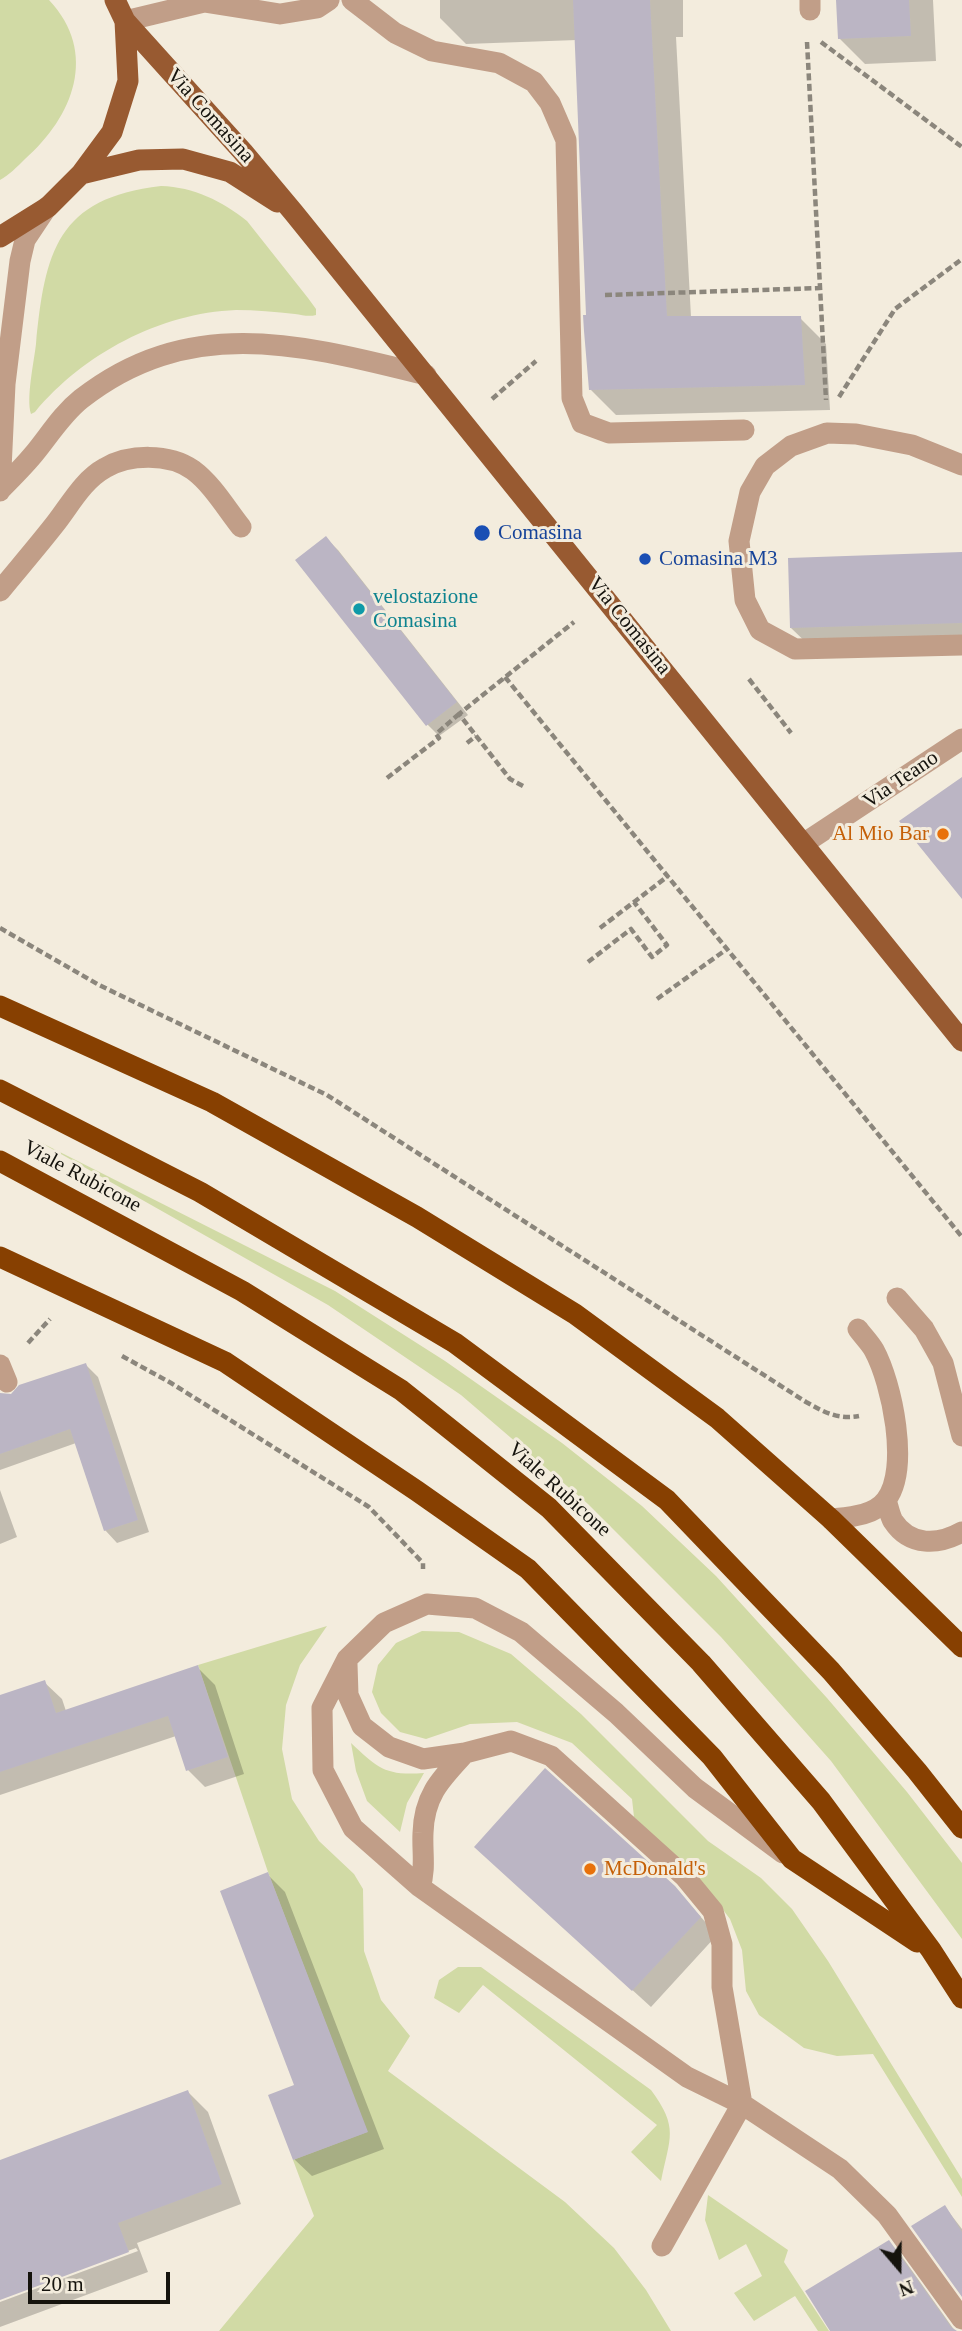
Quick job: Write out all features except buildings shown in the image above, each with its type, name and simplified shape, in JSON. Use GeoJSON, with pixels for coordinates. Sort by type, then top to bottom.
{"type":"FeatureCollection","features":[{"type":"Feature","properties":{"kind":"highway"},"geometry":{"type":"LineString","coordinates":[[0,1006],[212,1102],[417,1217],[575,1314],[717,1418],[831,1519],[962,1647]]}},
{"type":"Feature","properties":{"kind":"highway","name":"Viale Rubicone"},"geometry":{"type":"LineString","coordinates":[[0,1090],[212,1199],[455,1343],[667,1500],[831,1671],[962,1828]]}},
{"type":"Feature","properties":{"kind":"highway","name":"Viale Rubicone"},"geometry":{"type":"LineString","coordinates":[[0,1161],[242,1291],[378,1376],[401,1391],[549,1508],[701,1663],[821,1801],[931,1951],[962,1998]]}},
{"type":"Feature","properties":{"kind":"highway"},"geometry":{"type":"LineString","coordinates":[[0,1257],[225,1362],[528,1569],[712,1757],[792,1859],[931,1951]]}},
{"type":"Feature","properties":{"kind":"main road"},"geometry":{"type":"LineString","coordinates":[[0,237],[48,207],[81,174],[112,132],[128,81],[125,21],[115,0]]}},
{"type":"Feature","properties":{"kind":"main road","name":"Via Comasina"},"geometry":{"type":"LineString","coordinates":[[125,21],[294,212],[962,1041]]}},
{"type":"Feature","properties":{"kind":"main road","name":"Via Comasina"},"geometry":{"type":"LineString","coordinates":[[81,174],[139,160],[183,159],[230,172],[294,212]]}},
{"type":"Feature","properties":{"kind":"street"},"geometry":{"type":"LineString","coordinates":[[125,21],[204,1],[279,14],[317,8],[329,0]]}},
{"type":"Feature","properties":{"kind":"street"},"geometry":{"type":"LineString","coordinates":[[352,0],[395,33],[432,51],[499,62],[534,82],[550,103],[566,139],[572,398],[582,423],[609,433],[744,430]]}},
{"type":"Feature","properties":{"kind":"street"},"geometry":{"type":"LineString","coordinates":[[0,491],[5,384],[20,261],[25,240],[48,207]]}},
{"type":"Feature","properties":{"kind":"street"},"geometry":{"type":"LineString","coordinates":[[0,491],[33,455],[55,425],[80,400],[107,381],[151,358],[183,348],[216,343],[299,346],[426,375]]}},
{"type":"Feature","properties":{"kind":"street"},"geometry":{"type":"LineString","coordinates":[[962,464],[912,445],[856,434],[827,424],[790,446],[765,466],[750,492],[739,541],[745,600],[760,630],[795,649],[962,645]]}},
{"type":"Feature","properties":{"kind":"street"},"geometry":{"type":"LineString","coordinates":[[0,591],[81,489],[103,469],[131,459],[159,458],[189,468],[207,483],[241,527]]}},
{"type":"Feature","properties":{"kind":"street","name":"Via Teano"},"geometry":{"type":"LineString","coordinates":[[803,844],[962,739]]}},
{"type":"Feature","properties":{"kind":"street"},"geometry":{"type":"LineString","coordinates":[[897,1298],[923,1329],[943,1363],[962,1436]]}},
{"type":"Feature","properties":{"kind":"street"},"geometry":{"type":"LineString","coordinates":[[831,1519],[855,1517],[873,1511],[886,1500],[896,1471],[898,1440],[887,1380],[874,1350],[858,1329]]}},
{"type":"Feature","properties":{"kind":"street"},"geometry":{"type":"LineString","coordinates":[[886,1500],[893,1521],[909,1536],[932,1543],[962,1532]]}},
{"type":"Feature","properties":{"kind":"street"},"geometry":{"type":"LineString","coordinates":[[792,1859],[695,1788],[616,1713],[521,1632],[475,1608],[427,1604],[384,1623],[347,1659],[322,1708],[323,1770],[354,1828],[420,1888],[687,2077],[742,2104],[840,2169],[887,2215],[962,2319]]}},
{"type":"Feature","properties":{"kind":"street"},"geometry":{"type":"LineString","coordinates":[[347,1659],[348,1695],[362,1726],[389,1747],[423,1759],[465,1753],[511,1741],[551,1756],[685,1877],[713,1911],[722,1944],[722,1987],[742,2104],[662,2246]]}},
{"type":"Feature","properties":{"kind":"street"},"geometry":{"type":"LineString","coordinates":[[420,1888],[425,1872],[425,1812],[434,1788],[465,1753]]}},
{"type":"Feature","properties":{"kind":"path"},"geometry":{"type":"LineString","coordinates":[[810,5],[807,31],[827,424]]}},
{"type":"Feature","properties":{"kind":"path"},"geometry":{"type":"LineString","coordinates":[[807,31],[962,146]]}},
{"type":"Feature","properties":{"kind":"path"},"geometry":{"type":"LineString","coordinates":[[827,424],[895,309],[962,259]]}},
{"type":"Feature","properties":{"kind":"path"},"geometry":{"type":"LineString","coordinates":[[570,296],[821,288]]}},
{"type":"Feature","properties":{"kind":"path"},"geometry":{"type":"LineString","coordinates":[[492,399],[571,331]]}},
{"type":"Feature","properties":{"kind":"path"},"geometry":{"type":"LineString","coordinates":[[387,778],[439,738],[436,734],[459,714],[574,622]]}},
{"type":"Feature","properties":{"kind":"path"},"geometry":{"type":"LineString","coordinates":[[505,677],[962,1237]]}},
{"type":"Feature","properties":{"kind":"path"},"geometry":{"type":"LineString","coordinates":[[749,679],[791,733]]}},
{"type":"Feature","properties":{"kind":"path"},"geometry":{"type":"LineString","coordinates":[[459,714],[510,779],[523,786]]}},
{"type":"Feature","properties":{"kind":"path"},"geometry":{"type":"LineString","coordinates":[[467,743],[476,736]]}},
{"type":"Feature","properties":{"kind":"path"},"geometry":{"type":"LineString","coordinates":[[600,928],[668,876]]}},
{"type":"Feature","properties":{"kind":"path"},"geometry":{"type":"LineString","coordinates":[[588,962],[631,929],[652,957],[667,945],[634,902]]}},
{"type":"Feature","properties":{"kind":"path"},"geometry":{"type":"LineString","coordinates":[[0,928],[99,985],[327,1095],[806,1402],[827,1414],[847,1418],[860,1416]]}},
{"type":"Feature","properties":{"kind":"path"},"geometry":{"type":"LineString","coordinates":[[657,999],[727,948]]}},
{"type":"Feature","properties":{"kind":"path"},"geometry":{"type":"LineString","coordinates":[[26,1345],[51,1318],[44,1314]]}},
{"type":"Feature","properties":{"kind":"path"},"geometry":{"type":"LineString","coordinates":[[111,1351],[171,1383],[369,1507],[422,1563],[427,1604]]}},
{"type":"Feature","properties":{"kind":"green space"},"geometry":{"type":"Polygon","coordinates":[[[0,0],[49,0],[64,20],[73,41],[76,63],[74,84],[56,124],[13,171],[0,180],[0,0]]]}},
{"type":"Feature","properties":{"kind":"green space"},"geometry":{"type":"Polygon","coordinates":[[[161,186],[185,189],[207,196],[247,221],[308,298],[316,309],[316,315],[236,310],[179,319],[152,328],[125,340],[76,372],[31,414],[31,380],[45,282],[52,257],[63,235],[78,217],[99,203],[126,192],[161,186]]]}},
{"type":"Feature","properties":{"kind":"green space"},"geometry":{"type":"Polygon","coordinates":[[[38,1141],[335,1291],[445,1361],[562,1443],[642,1506],[716,1576],[827,1698],[907,1792],[962,1863],[962,1939],[831,1761],[721,1637],[588,1504],[461,1395],[328,1305],[38,1141]]]}},
{"type":"Feature","properties":{"kind":"green space"},"geometry":{"type":"Polygon","coordinates":[[[327,1626],[300,1665],[286,1705],[282,1749],[292,1799],[319,1841],[354,1874],[363,1889],[364,1951],[381,2000],[410,2036],[388,2071],[565,2202],[614,2248],[646,2290],[671,2331],[219,2331],[314,2216],[293,2160],[367,2132],[268,1872],[198,1665],[327,1626]]]}},
{"type":"Feature","properties":{"kind":"green space"},"geometry":{"type":"Polygon","coordinates":[[[422,1631],[459,1632],[511,1654],[581,1714],[708,1841],[761,1878],[792,1909],[828,1961],[962,2179],[962,2197],[873,2054],[837,2056],[804,2048],[759,2015],[746,1991],[742,1950],[730,1919],[702,1882],[634,1817],[632,1799],[572,1743],[517,1722],[470,1724],[426,1739],[400,1732],[381,1713],[372,1692],[378,1665],[396,1643],[422,1631]]]}},
{"type":"Feature","properties":{"kind":"green space"},"geometry":{"type":"Polygon","coordinates":[[[351,1743],[368,1759],[383,1768],[400,1773],[424,1773],[407,1803],[400,1832],[367,1801],[356,1771],[351,1743]]]}},
{"type":"Feature","properties":{"kind":"green space"},"geometry":{"type":"Polygon","coordinates":[[[458,1967],[481,1967],[651,2090],[666,2114],[670,2133],[661,2181],[631,2152],[657,2125],[483,1985],[459,2013],[434,1998],[439,1980],[458,1967]]]}},
{"type":"Feature","properties":{"kind":"green space"},"geometry":{"type":"Polygon","coordinates":[[[708,2195],[788,2250],[784,2262],[829,2331],[818,2331],[795,2296],[754,2321],[734,2293],[762,2276],[746,2244],[719,2260],[705,2220],[708,2195]]]}},
{"type":"Feature","properties":{"kind":"place","name":"Comasina"},"geometry":{"type":"Point","coordinates":[482,533]}},
{"type":"Feature","properties":{"kind":"place","name":"Comasina M3"},"geometry":{"type":"Point","coordinates":[645,559]}},
{"type":"Feature","properties":{"kind":"place","name":"velostazione Comasina"},"geometry":{"type":"Point","coordinates":[359,609]}},
{"type":"Feature","properties":{"kind":"place","name":"Al Mio Bar"},"geometry":{"type":"Point","coordinates":[943,834]}},
{"type":"Feature","properties":{"kind":"place","name":"McDonald's"},"geometry":{"type":"Point","coordinates":[590,1869]}}]}
